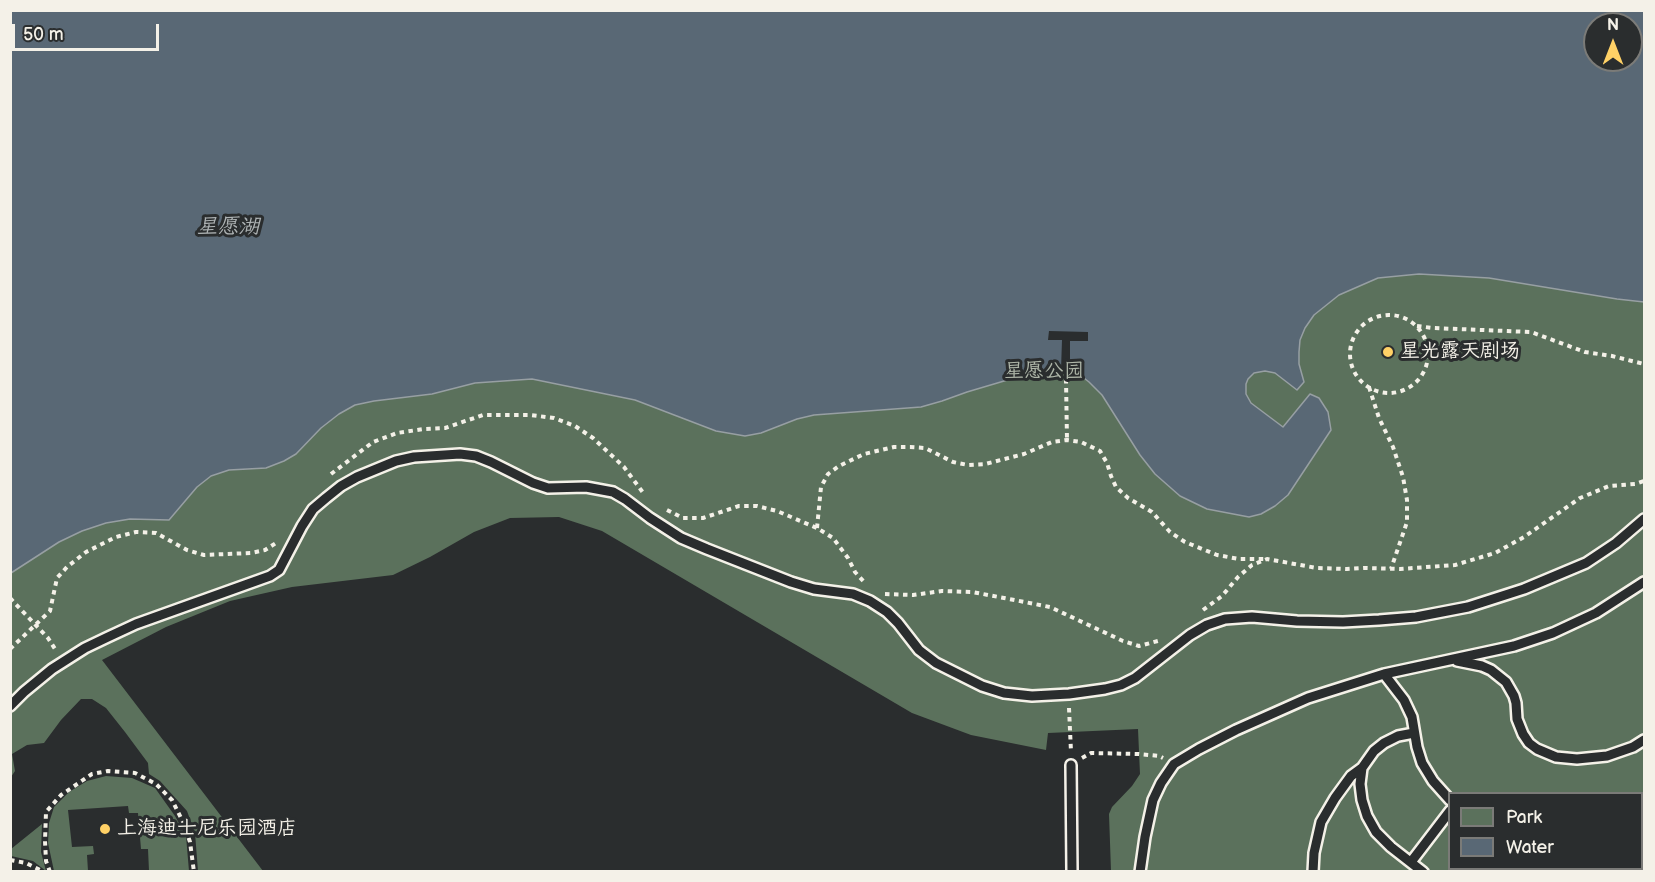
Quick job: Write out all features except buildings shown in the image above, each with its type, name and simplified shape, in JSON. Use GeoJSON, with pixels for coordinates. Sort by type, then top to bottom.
{"type":"FeatureCollection","features":[{"type":"Feature","properties":{"kind":"lane"},"geometry":{"type":"LineString","coordinates":[[10,706],[52,669],[85,648],[136,624],[270,576],[279,570],[313,509],[340,486],[396,461],[414,457],[460,454],[476,456],[533,483],[549,488],[586,488],[613,492],[681,538],[791,582],[814,589],[853,594],[870,601],[887,612],[919,650],[936,663],[982,686],[1004,693],[1032,696],[1105,689],[1128,682],[1190,635],[1207,625],[1225,619],[1252,617],[1343,622],[1379,620],[1416,617],[1487,602],[1586,563],[1616,543],[1644,519]]}},
{"type":"Feature","properties":{"kind":"lane"},"geometry":{"type":"LineString","coordinates":[[1140,872],[1144,837],[1153,800],[1161,783],[1174,764],[1199,748],[1308,698],[1384,674],[1514,646],[1553,633],[1596,614],[1644,582]]}},
{"type":"Feature","properties":{"kind":"lane"},"geometry":{"type":"LineString","coordinates":[[1452,660],[1482,666],[1506,682],[1514,696],[1517,719],[1523,734],[1529,743],[1556,757],[1577,759],[1607,756],[1633,747],[1644,740]]}},
{"type":"Feature","properties":{"kind":"lane"},"geometry":{"type":"LineString","coordinates":[[1384,674],[1404,700],[1412,717],[1422,763],[1448,799]]}},
{"type":"Feature","properties":{"kind":"lane"},"geometry":{"type":"LineString","coordinates":[[1414,733],[1398,736],[1384,743],[1367,758],[1362,768],[1360,784],[1367,816],[1376,832],[1390,847],[1423,872]]}},
{"type":"Feature","properties":{"kind":"lane"},"geometry":{"type":"LineString","coordinates":[[1071,765],[1072,872]]}},
{"type":"Feature","properties":{"kind":"lane"},"geometry":{"type":"LineString","coordinates":[[1313,872],[1314,853],[1321,822],[1351,776],[1362,768]]}},
{"type":"Feature","properties":{"kind":"lane"},"geometry":{"type":"LineString","coordinates":[[1410,862],[1448,812]]}},
{"type":"Feature","properties":{"kind":"path"},"geometry":{"type":"LineString","coordinates":[[1387,314],[1400,316],[1416,326],[1421,329],[1429,353],[1427,366],[1421,377],[1412,386],[1400,392],[1387,393],[1374,390],[1363,383],[1354,373],[1350,360],[1350,347],[1354,335],[1363,324],[1374,317],[1387,314]]}},
{"type":"Feature","properties":{"kind":"path"},"geometry":{"type":"LineString","coordinates":[[1416,326],[1531,332],[1585,352],[1644,364]]}},
{"type":"Feature","properties":{"kind":"path"},"geometry":{"type":"LineString","coordinates":[[1066,380],[1067,440]]}},
{"type":"Feature","properties":{"kind":"path"},"geometry":{"type":"LineString","coordinates":[[1369,387],[1379,418],[1393,447],[1403,477],[1407,500],[1407,522],[1391,569]]}},
{"type":"Feature","properties":{"kind":"path"},"geometry":{"type":"LineString","coordinates":[[330,475],[373,442],[396,433],[445,428],[483,416],[530,416],[554,418],[575,426],[593,438],[624,467],[650,500]]}},
{"type":"Feature","properties":{"kind":"path"},"geometry":{"type":"LineString","coordinates":[[817,528],[821,487],[828,474],[864,454],[894,447],[925,448],[953,462],[968,465],[985,464],[1024,454],[1052,442],[1067,440],[1081,442],[1100,452],[1116,487],[1128,498],[1152,512],[1170,532],[1198,549],[1239,559],[1267,560],[1317,568],[1391,569],[1455,565],[1496,553],[1581,498],[1610,486],[1635,484],[1644,480]]}},
{"type":"Feature","properties":{"kind":"path"},"geometry":{"type":"LineString","coordinates":[[659,506],[683,518],[703,518],[739,506],[757,506],[777,511],[817,528],[833,538],[849,558],[855,572],[870,587]]}},
{"type":"Feature","properties":{"kind":"path"},"geometry":{"type":"LineString","coordinates":[[10,649],[50,611],[57,578],[67,567],[86,552],[117,537],[136,532],[156,533],[187,550],[204,555],[251,553],[265,550],[279,542]]}},
{"type":"Feature","properties":{"kind":"path"},"geometry":{"type":"LineString","coordinates":[[1196,615],[1222,596],[1252,565],[1267,560]]}},
{"type":"Feature","properties":{"kind":"path"},"geometry":{"type":"LineString","coordinates":[[878,590],[886,594],[914,595],[942,591],[1004,598],[1050,607],[1123,641],[1139,645],[1160,640]]}},
{"type":"Feature","properties":{"kind":"path"},"geometry":{"type":"LineString","coordinates":[[10,598],[48,638],[62,663]]}},
{"type":"Feature","properties":{"kind":"path"},"geometry":{"type":"LineString","coordinates":[[1069,694],[1071,765],[1091,753],[1159,756],[1174,764]]}},
{"type":"Feature","properties":{"kind":"path"},"geometry":{"type":"LineString","coordinates":[[50,872],[46,861],[46,812],[61,795],[92,774],[108,771],[135,773],[156,784],[172,800],[190,842],[194,872]]}},
{"type":"Feature","properties":{"kind":"path"},"geometry":{"type":"LineString","coordinates":[[10,860],[26,863],[44,872]]}},
{"type":"Feature","properties":{"kind":"green space","name":"星愿公园"},"geometry":{"type":"Polygon","coordinates":[[[11,11],[1644,11],[1644,871],[1111,871],[1109,814],[1112,807],[1140,774],[1138,729],[1048,733],[1046,750],[971,735],[912,713],[602,531],[559,517],[510,518],[474,532],[393,575],[292,587],[230,601],[166,627],[102,660],[263,871],[198,871],[195,833],[187,811],[160,781],[149,774],[148,763],[125,732],[106,708],[92,699],[81,699],[44,743],[27,745],[12,754],[15,771],[11,777],[11,11]]]}},
{"type":"Feature","properties":{"kind":"green space"},"geometry":{"type":"Polygon","coordinates":[[[106,776],[132,778],[155,788],[186,836],[189,871],[149,871],[148,849],[141,849],[138,813],[129,813],[128,806],[68,810],[72,847],[93,846],[94,854],[87,855],[88,871],[54,871],[48,843],[49,823],[54,807],[69,792],[87,781],[106,776]]]}},
{"type":"Feature","properties":{"kind":"green space"},"geometry":{"type":"Polygon","coordinates":[[[42,824],[41,852],[46,871],[33,861],[11,856],[11,849],[42,824]]]}},
{"type":"Feature","properties":{"kind":"water","name":"星愿湖"},"geometry":{"type":"Polygon","coordinates":[[[10,11],[1644,11],[1644,302],[1489,278],[1419,274],[1378,278],[1339,295],[1314,315],[1305,328],[1300,340],[1299,352],[1299,364],[1304,382],[1297,390],[1275,373],[1265,371],[1254,373],[1246,384],[1246,394],[1251,403],[1283,427],[1310,394],[1319,398],[1328,412],[1331,430],[1288,495],[1261,514],[1249,517],[1207,509],[1180,496],[1155,474],[1140,455],[1102,395],[1070,367],[1031,373],[921,407],[814,415],[745,436],[716,431],[635,400],[532,379],[475,383],[432,394],[355,405],[321,428],[296,454],[284,461],[266,468],[229,470],[211,476],[197,487],[169,520],[130,519],[106,523],[59,542],[11,573],[10,11]]]}},
{"type":"Feature","properties":{"kind":"pier"},"geometry":{"type":"Polygon","coordinates":[[[1049,331],[1088,332],[1088,341],[1070,341],[1070,370],[1061,370],[1062,340],[1048,340],[1049,331]]]}},
{"type":"Feature","properties":{"kind":"place","name":"星光露天剧场"},"geometry":{"type":"Point","coordinates":[1388,352]}},
{"type":"Feature","properties":{"kind":"place","name":"上海迪士尼乐园酒店"},"geometry":{"type":"Point","coordinates":[105,829]}}]}
